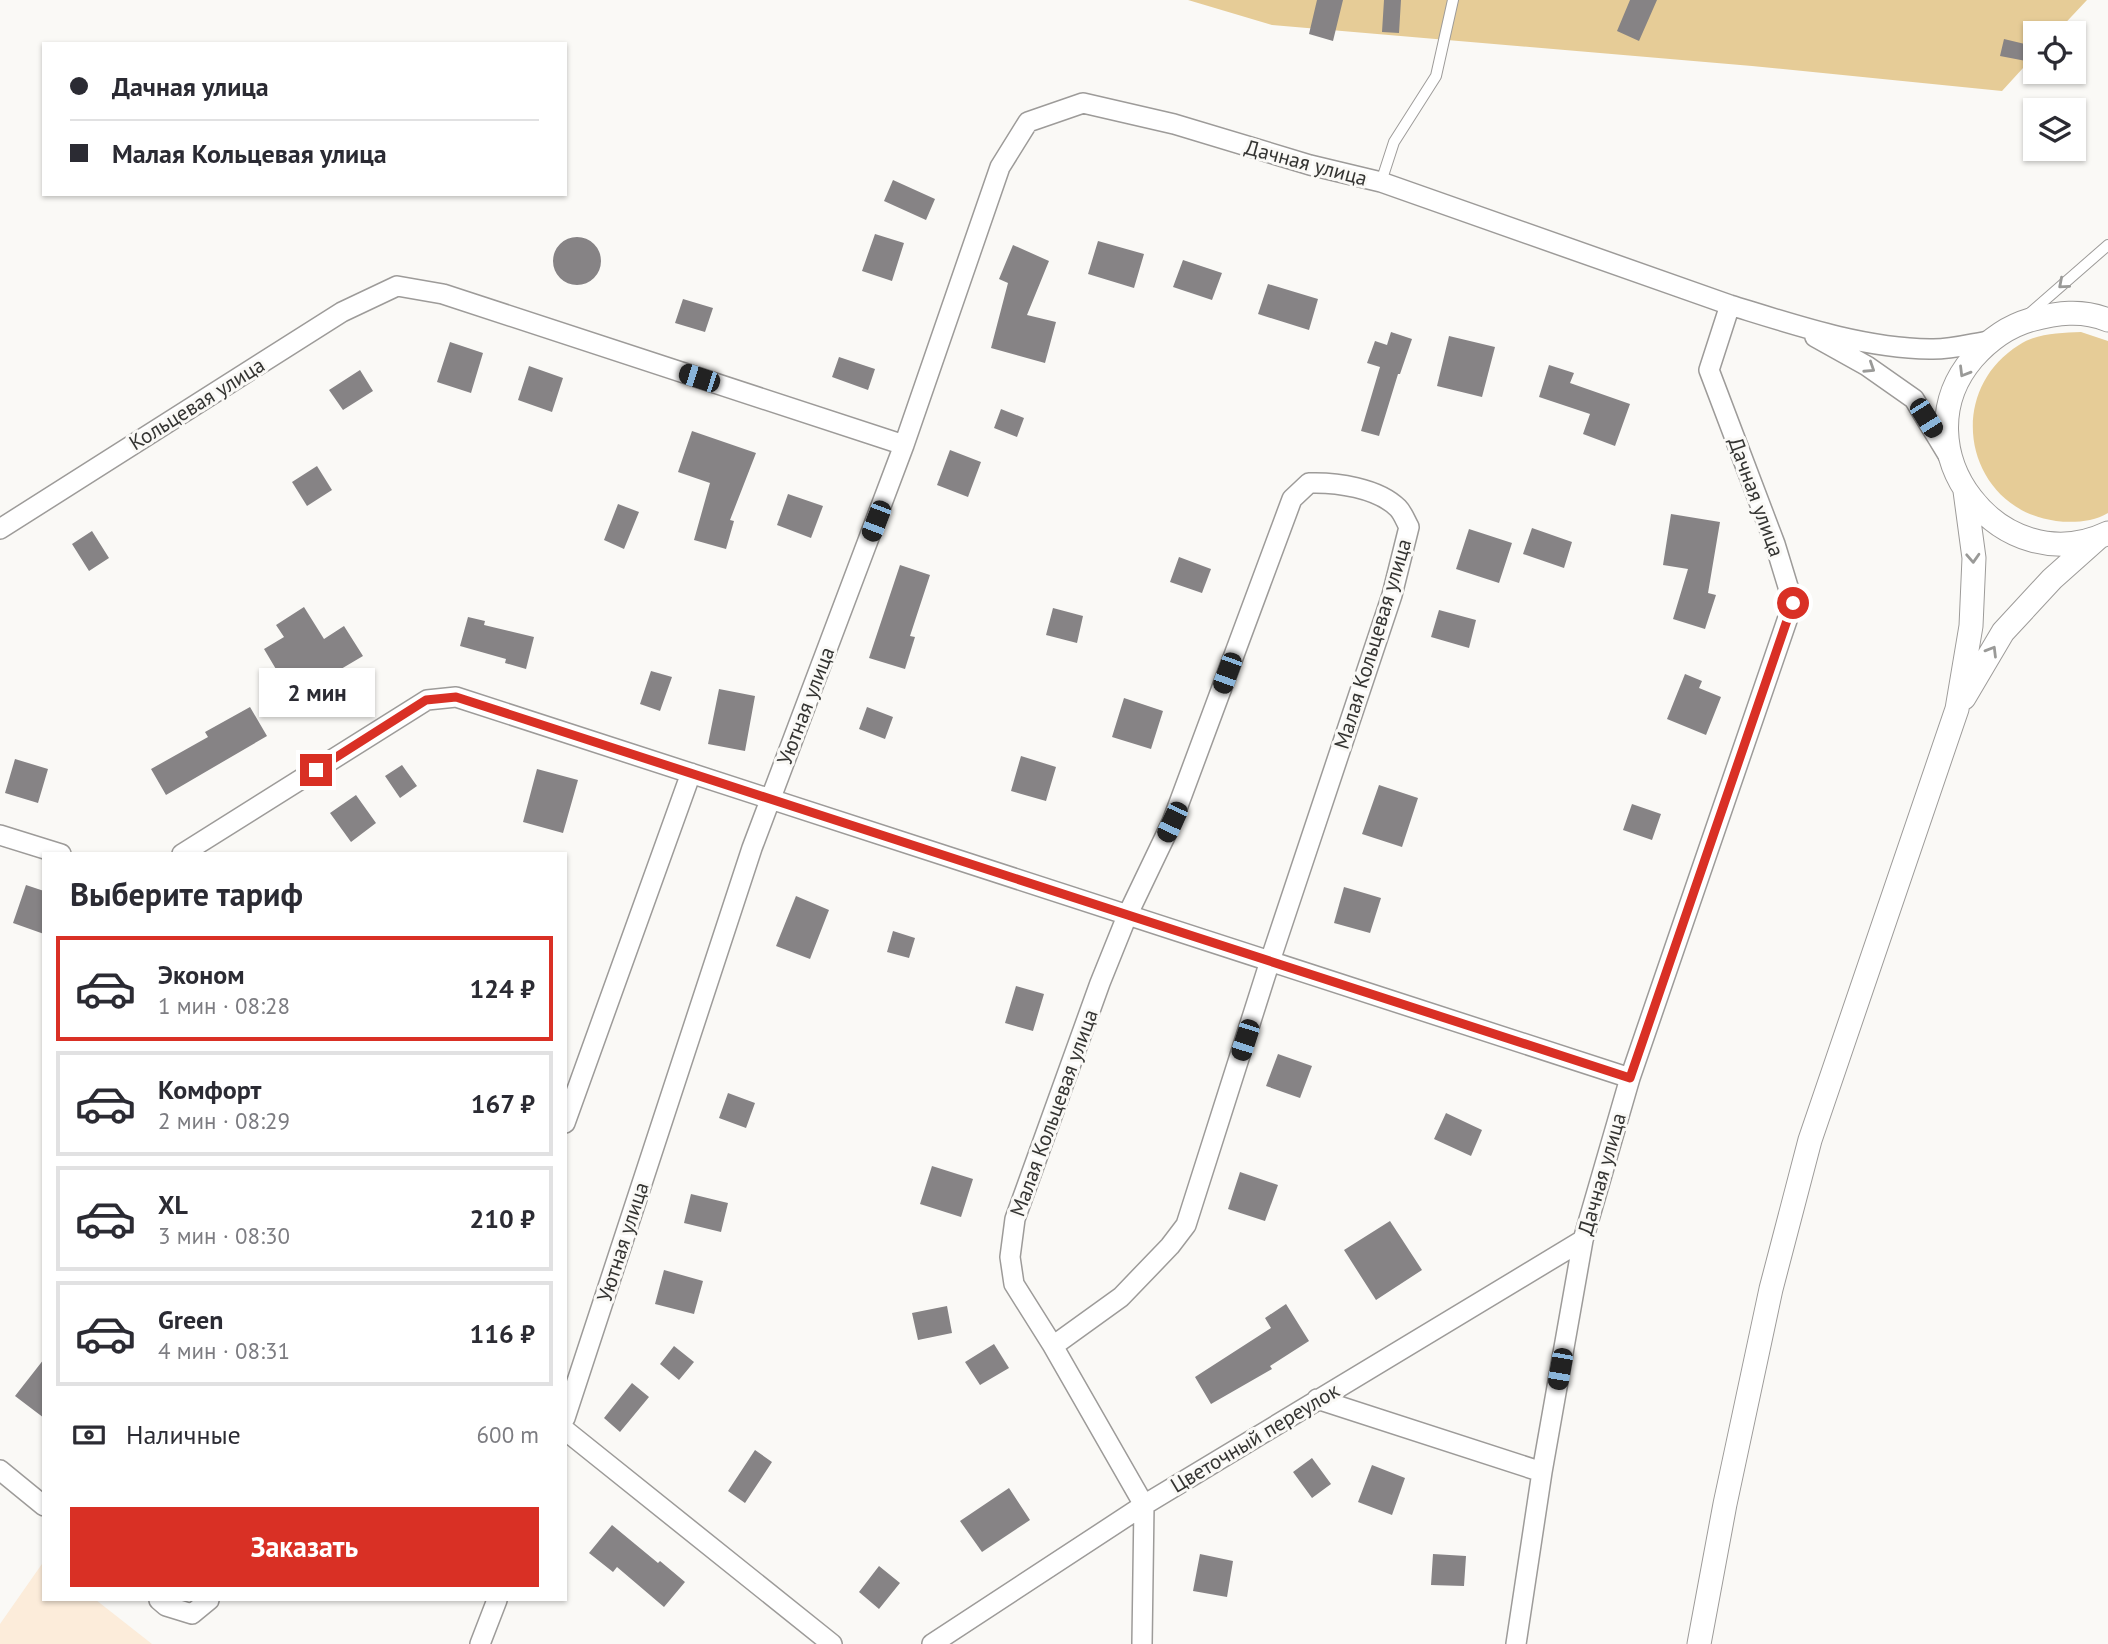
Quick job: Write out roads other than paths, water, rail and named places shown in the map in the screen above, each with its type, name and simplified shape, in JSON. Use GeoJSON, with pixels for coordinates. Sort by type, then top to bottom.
{"type":"FeatureCollection","features":[{"type":"Feature","properties":{"kind":"street","name":"Дачная улица"},"geometry":{"type":"LineString","coordinates":[[1028,122],[1083,103],[1174,124],[1310,166],[1381,182],[1730,305],[1709,370],[1775,544],[1793,603],[1630,1078],[1583,1240],[1542,1472],[1516,1644]]}},
{"type":"Feature","properties":{"kind":"street","name":"Уютная улица"},"geometry":{"type":"LineString","coordinates":[[567,1412],[752,848],[904,445],[1000,167],[1028,122]]}},
{"type":"Feature","properties":{"kind":"street","name":"Кольцевая улица"},"geometry":{"type":"LineString","coordinates":[[0,529],[342,312],[397,286],[443,294],[904,445]]}},
{"type":"Feature","properties":{"kind":"street"},"geometry":{"type":"LineString","coordinates":[[1730,305],[1877,345],[1932,350],[1988,341]]}},
{"type":"Feature","properties":{"kind":"street"},"geometry":{"type":"LineString","coordinates":[[1949,457],[1947,423],[1953,392],[1967,365],[1988,341],[2018,323],[2059,312],[2094,314],[2108,320]]}},
{"type":"Feature","properties":{"kind":"street"},"geometry":{"type":"LineString","coordinates":[[1789,323],[1867,366],[1914,399],[1949,457],[1965,491],[1986,515],[2010,533],[2037,541],[2063,544],[2104,535]]}},
{"type":"Feature","properties":{"kind":"street","name":"Малая Кольцевая улица"},"geometry":{"type":"LineString","coordinates":[[1053,1346],[1121,1297],[1170,1246],[1186,1225],[1270,961],[1392,595],[1405,547],[1409,527],[1399,509],[1379,496],[1333,482],[1309,483],[1292,499],[1172,822],[1127,916],[1076,1047],[1015,1219],[1010,1257],[1014,1284],[1053,1346],[1144,1505]]}},
{"type":"Feature","properties":{"kind":"street"},"geometry":{"type":"LineString","coordinates":[[1699,1644],[1725,1504],[1771,1289],[1810,1140],[1957,709],[1972,613],[1974,558],[1965,491]]}},
{"type":"Feature","properties":{"kind":"street"},"geometry":{"type":"LineString","coordinates":[[1957,709],[2003,632],[2052,579],[2104,535]]}},
{"type":"Feature","properties":{"kind":"street"},"geometry":{"type":"LineString","coordinates":[[185,852],[426,700],[456,697],[1630,1078]]}},
{"type":"Feature","properties":{"kind":"street"},"geometry":{"type":"LineString","coordinates":[[567,1117],[691,773]]}},
{"type":"Feature","properties":{"kind":"street"},"geometry":{"type":"LineString","coordinates":[[0,835],[55,852]]}},
{"type":"Feature","properties":{"kind":"street","name":"Цветочный переулок"},"geometry":{"type":"LineString","coordinates":[[932,1644],[1144,1505],[1583,1240]]}},
{"type":"Feature","properties":{"kind":"street"},"geometry":{"type":"LineString","coordinates":[[1317,1399],[1542,1472]]}},
{"type":"Feature","properties":{"kind":"street"},"geometry":{"type":"LineString","coordinates":[[567,1432],[832,1644]]}},
{"type":"Feature","properties":{"kind":"street"},"geometry":{"type":"LineString","coordinates":[[0,1470],[42,1504]]}},
{"type":"Feature","properties":{"kind":"street"},"geometry":{"type":"LineString","coordinates":[[1142,1644],[1144,1505]]}},
{"type":"Feature","properties":{"kind":"street"},"geometry":{"type":"LineString","coordinates":[[160,1601],[166,1606],[192,1614],[208,1601]]}},
{"type":"Feature","properties":{"kind":"street"},"geometry":{"type":"LineString","coordinates":[[480,1644],[497,1601]]}},
{"type":"Feature","properties":{"kind":"lane"},"geometry":{"type":"LineString","coordinates":[[1381,182],[1394,142],[1436,76],[1453,0]]}},
{"type":"Feature","properties":{"kind":"lane"},"geometry":{"type":"LineString","coordinates":[[2018,323],[2108,245]]}}]}
